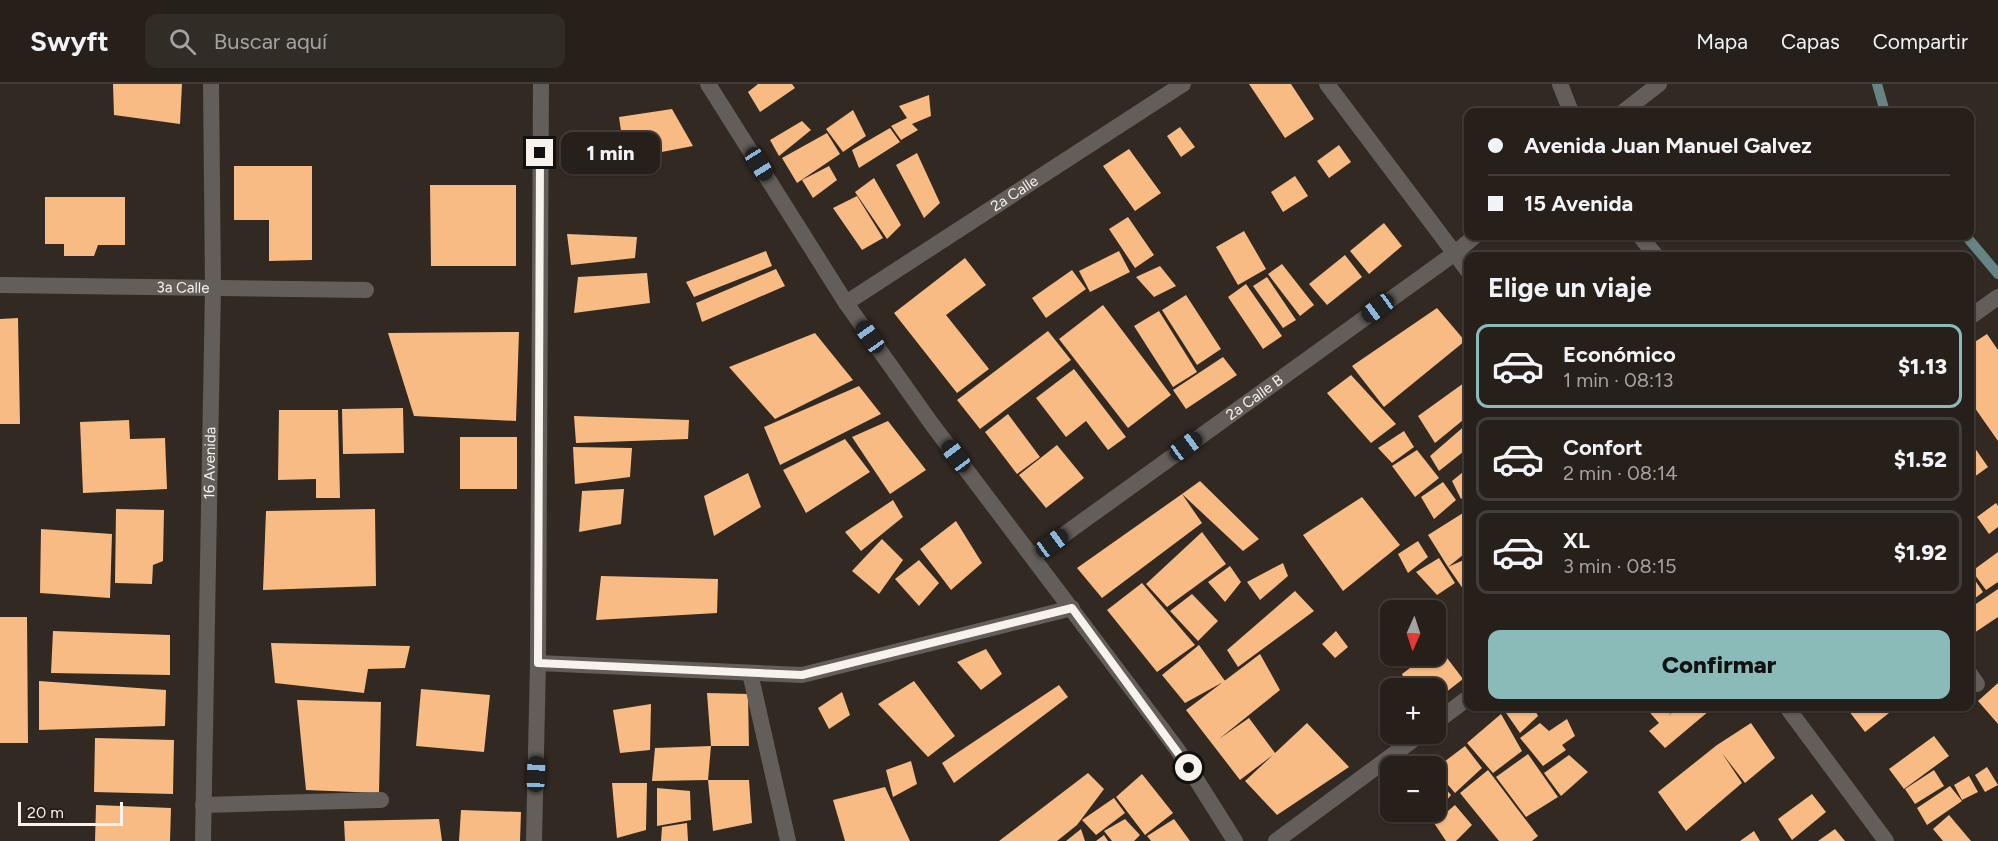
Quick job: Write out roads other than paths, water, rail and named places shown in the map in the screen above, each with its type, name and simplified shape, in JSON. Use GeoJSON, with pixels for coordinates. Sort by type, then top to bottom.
{"type":"FeatureCollection","features":[{"type":"Feature","properties":{"kind":"street","name":"16 Avenida"},"geometry":{"type":"LineString","coordinates":[[203,841],[213,287],[211,84]]}},
{"type":"Feature","properties":{"kind":"street"},"geometry":{"type":"LineString","coordinates":[[534,841],[538,663],[541,84]]}},
{"type":"Feature","properties":{"kind":"street"},"geometry":{"type":"LineString","coordinates":[[708,84],[846,303],[931,423],[1177,749],[1235,841]]}},
{"type":"Feature","properties":{"kind":"street","name":"2a Calle"},"geometry":{"type":"LineString","coordinates":[[846,303],[1183,84]]}},
{"type":"Feature","properties":{"kind":"street"},"geometry":{"type":"LineString","coordinates":[[1327,84],[1464,266]]}},
{"type":"Feature","properties":{"kind":"street"},"geometry":{"type":"LineString","coordinates":[[1560,84],[1569,108]]}},
{"type":"Feature","properties":{"kind":"street"},"geometry":{"type":"LineString","coordinates":[[1628,108],[1659,84]]}},
{"type":"Feature","properties":{"kind":"street","name":"2a Calle B"},"geometry":{"type":"LineString","coordinates":[[1033,557],[1470,240]]}},
{"type":"Feature","properties":{"kind":"street"},"geometry":{"type":"LineString","coordinates":[[1643,240],[1653,252]]}},
{"type":"Feature","properties":{"kind":"street","name":"3a Calle"},"geometry":{"type":"LineString","coordinates":[[0,285],[366,290]]}},
{"type":"Feature","properties":{"kind":"street"},"geometry":{"type":"LineString","coordinates":[[1974,314],[1998,297]]}},
{"type":"Feature","properties":{"kind":"street"},"geometry":{"type":"LineString","coordinates":[[538,663],[802,675],[1072,608]]}},
{"type":"Feature","properties":{"kind":"street"},"geometry":{"type":"LineString","coordinates":[[750,673],[788,841]]}},
{"type":"Feature","properties":{"kind":"street"},"geometry":{"type":"LineString","coordinates":[[1446,714],[1464,701]]}},
{"type":"Feature","properties":{"kind":"street"},"geometry":{"type":"LineString","coordinates":[[1790,711],[1886,841]]}},
{"type":"Feature","properties":{"kind":"street"},"geometry":{"type":"LineString","coordinates":[[1276,841],[1407,744]]}},
{"type":"Feature","properties":{"kind":"street"},"geometry":{"type":"LineString","coordinates":[[204,805],[381,800]]}},
{"type":"Feature","properties":{"kind":"waterway"},"geometry":{"type":"LineString","coordinates":[[1877,84],[1884,108]]}},
{"type":"Feature","properties":{"kind":"waterway"},"geometry":{"type":"LineString","coordinates":[[1969,240],[1998,274]]}}]}
